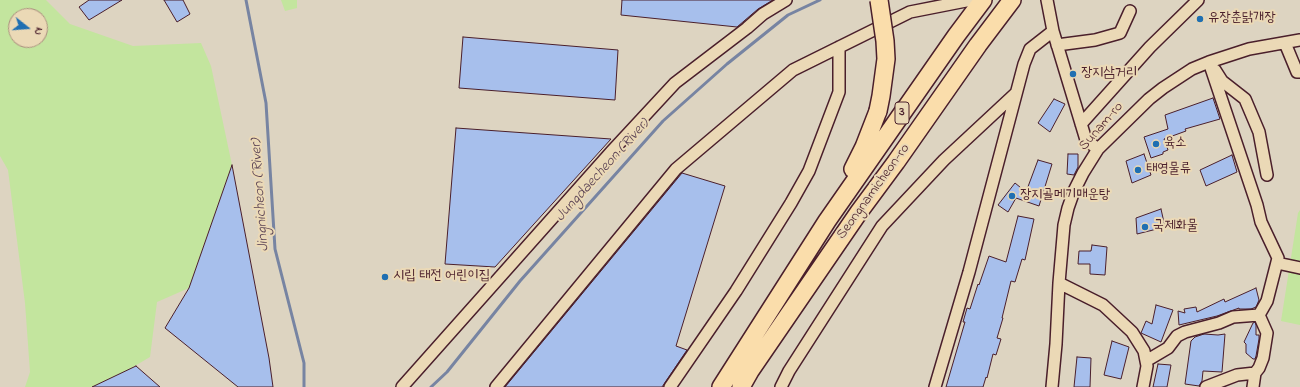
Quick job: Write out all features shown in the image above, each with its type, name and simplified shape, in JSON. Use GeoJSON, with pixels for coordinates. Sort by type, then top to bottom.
{"type":"FeatureCollection","features":[{"type":"Feature","properties":{"kind":"highway"},"geometry":{"type":"LineString","coordinates":[[827,221],[864,147],[878,111],[882,96],[886,59],[879,0]]}},
{"type":"Feature","properties":{"kind":"highway","name":"Seongnamicheon-ro"},"geometry":{"type":"LineString","coordinates":[[721,387],[827,221],[956,36],[983,0]]}},
{"type":"Feature","properties":{"kind":"highway","name":"Seongnamicheon-ro"},"geometry":{"type":"LineString","coordinates":[[740,387],[750,370],[854,218],[896,162],[978,44],[1012,0]]}},
{"type":"Feature","properties":{"kind":"street"},"geometry":{"type":"LineString","coordinates":[[496,387],[676,169],[792,70],[910,12],[971,0]]}},
{"type":"Feature","properties":{"kind":"street"},"geometry":{"type":"LineString","coordinates":[[1047,0],[1053,31],[1086,140],[1098,149]]}},
{"type":"Feature","properties":{"kind":"street"},"geometry":{"type":"LineString","coordinates":[[1081,124],[1150,47],[1198,0]]}},
{"type":"Feature","properties":{"kind":"street"},"geometry":{"type":"LineString","coordinates":[[402,387],[675,83],[763,14],[785,1]]}},
{"type":"Feature","properties":{"kind":"street"},"geometry":{"type":"LineString","coordinates":[[1058,45],[1095,40],[1120,32],[1130,11]]}},
{"type":"Feature","properties":{"kind":"street"},"geometry":{"type":"LineString","coordinates":[[935,387],[973,258],[1024,64],[1030,49],[1053,31]]}},
{"type":"Feature","properties":{"kind":"street","name":"Sunam-ro"},"geometry":{"type":"LineString","coordinates":[[1052,387],[1064,225],[1068,208],[1083,174],[1098,149],[1149,99],[1177,78],[1192,69],[1249,49],[1300,40]]}},
{"type":"Feature","properties":{"kind":"street"},"geometry":{"type":"LineString","coordinates":[[1285,43],[1297,72],[1300,72]]}},
{"type":"Feature","properties":{"kind":"street"},"geometry":{"type":"LineString","coordinates":[[670,387],[736,291],[791,203],[809,171],[839,92],[839,47]]}},
{"type":"Feature","properties":{"kind":"street"},"geometry":{"type":"LineString","coordinates":[[1209,62],[1222,81],[1245,99],[1259,132],[1268,175]]}},
{"type":"Feature","properties":{"kind":"street"},"geometry":{"type":"LineString","coordinates":[[1209,62],[1257,205],[1261,222],[1278,258],[1267,301],[1259,315]]}},
{"type":"Feature","properties":{"kind":"street"},"geometry":{"type":"LineString","coordinates":[[781,387],[788,371],[882,226],[944,160],[1016,93]]}},
{"type":"Feature","properties":{"kind":"street"},"geometry":{"type":"LineString","coordinates":[[1276,263],[1300,268]]}},
{"type":"Feature","properties":{"kind":"street"},"geometry":{"type":"LineString","coordinates":[[1059,283],[1103,305],[1132,332],[1144,351],[1147,366],[1143,387]]}},
{"type":"Feature","properties":{"kind":"street"},"geometry":{"type":"LineString","coordinates":[[1146,361],[1168,348],[1177,336],[1185,332],[1219,323],[1233,317],[1259,315]]}},
{"type":"Feature","properties":{"kind":"street"},"geometry":{"type":"LineString","coordinates":[[1253,387],[1255,373],[1263,358],[1266,333],[1259,315]]}},
{"type":"Feature","properties":{"kind":"street"},"geometry":{"type":"LineString","coordinates":[[1206,387],[1237,375],[1255,373]]}},
{"type":"Feature","properties":{"kind":"green space"},"geometry":{"type":"Polygon","coordinates":[[[0,0],[46,0],[70,24],[133,46],[201,43],[211,66],[232,165],[189,288],[157,302],[150,357],[97,387],[25,387],[30,372],[25,303],[8,170],[0,156],[0,0]]]}},
{"type":"Feature","properties":{"kind":"green space"},"geometry":{"type":"Polygon","coordinates":[[[281,0],[297,0],[297,8],[285,11],[281,0]]]}},
{"type":"Feature","properties":{"kind":"green space"},"geometry":{"type":"Polygon","coordinates":[[[1300,210],[1300,325],[1281,321],[1298,213],[1300,210]]]}},
{"type":"Feature","properties":{"kind":"building"},"geometry":{"type":"Polygon","coordinates":[[[89,0],[122,0],[89,20],[79,7],[89,0]]]}},
{"type":"Feature","properties":{"kind":"building"},"geometry":{"type":"Polygon","coordinates":[[[164,0],[183,0],[190,14],[177,22],[164,0]]]}},
{"type":"Feature","properties":{"kind":"building"},"geometry":{"type":"Polygon","coordinates":[[[622,0],[773,0],[758,9],[737,27],[621,15],[622,0]]]}},
{"type":"Feature","properties":{"kind":"building"},"geometry":{"type":"Polygon","coordinates":[[[463,37],[618,50],[615,100],[459,88],[463,37]]]}},
{"type":"Feature","properties":{"kind":"building"},"geometry":{"type":"Polygon","coordinates":[[[1213,98],[1220,119],[1185,129],[1186,131],[1164,139],[1168,150],[1163,152],[1163,154],[1151,158],[1144,137],[1168,129],[1165,115],[1213,98]]]}},
{"type":"Feature","properties":{"kind":"building"},"geometry":{"type":"Polygon","coordinates":[[[1054,99],[1065,104],[1050,132],[1038,123],[1054,99]]]}},
{"type":"Feature","properties":{"kind":"building"},"geometry":{"type":"Polygon","coordinates":[[[456,128],[611,139],[495,267],[445,264],[456,128]]]}},
{"type":"Feature","properties":{"kind":"building"},"geometry":{"type":"Polygon","coordinates":[[[1068,154],[1078,154],[1078,167],[1074,175],[1067,174],[1068,154]]]}},
{"type":"Feature","properties":{"kind":"building"},"geometry":{"type":"Polygon","coordinates":[[[1144,154],[1151,175],[1132,183],[1126,161],[1144,154]]]}},
{"type":"Feature","properties":{"kind":"building"},"geometry":{"type":"Polygon","coordinates":[[[1232,155],[1237,172],[1206,186],[1200,170],[1232,155]]]}},
{"type":"Feature","properties":{"kind":"building"},"geometry":{"type":"Polygon","coordinates":[[[1038,160],[1052,164],[1039,206],[1016,198],[1008,212],[998,205],[1015,183],[1026,192],[1038,160]]]}},
{"type":"Feature","properties":{"kind":"building"},"geometry":{"type":"Polygon","coordinates":[[[232,165],[269,358],[273,387],[238,387],[165,328],[189,288],[232,165]]]}},
{"type":"Feature","properties":{"kind":"building"},"geometry":{"type":"Polygon","coordinates":[[[682,173],[725,186],[676,346],[687,350],[662,387],[505,387],[682,173]]]}},
{"type":"Feature","properties":{"kind":"building"},"geometry":{"type":"Polygon","coordinates":[[[1161,209],[1165,227],[1137,234],[1136,218],[1161,209]]]}},
{"type":"Feature","properties":{"kind":"building"},"geometry":{"type":"Polygon","coordinates":[[[1018,216],[1034,219],[1025,260],[1022,259],[1015,282],[1011,281],[997,338],[1001,339],[996,355],[993,354],[987,378],[986,377],[983,387],[946,387],[965,322],[963,322],[967,308],[970,309],[989,256],[1006,262],[1018,216]]]}},
{"type":"Feature","properties":{"kind":"building"},"geometry":{"type":"Polygon","coordinates":[[[1092,245],[1107,247],[1105,275],[1090,274],[1090,264],[1078,264],[1079,251],[1091,251],[1092,245]]]}},
{"type":"Feature","properties":{"kind":"building"},"geometry":{"type":"Polygon","coordinates":[[[1256,288],[1259,300],[1256,307],[1251,309],[1239,308],[1217,316],[1179,325],[1178,311],[1185,313],[1184,309],[1196,307],[1197,312],[1224,299],[1225,302],[1256,288]]]}},
{"type":"Feature","properties":{"kind":"building"},"geometry":{"type":"Polygon","coordinates":[[[1156,305],[1173,310],[1161,342],[1141,333],[1146,321],[1152,324],[1156,305]]]}},
{"type":"Feature","properties":{"kind":"building"},"geometry":{"type":"Polygon","coordinates":[[[1255,322],[1256,335],[1259,335],[1259,339],[1256,356],[1255,359],[1253,359],[1246,353],[1246,344],[1244,342],[1253,323],[1255,322]]]}},
{"type":"Feature","properties":{"kind":"building"},"geometry":{"type":"Polygon","coordinates":[[[1204,334],[1225,334],[1222,372],[1203,371],[1202,381],[1199,386],[1185,384],[1191,341],[1195,337],[1204,334]]]}},
{"type":"Feature","properties":{"kind":"building"},"geometry":{"type":"Polygon","coordinates":[[[1112,341],[1129,347],[1121,379],[1104,375],[1112,341]]]}},
{"type":"Feature","properties":{"kind":"building"},"geometry":{"type":"Polygon","coordinates":[[[1077,357],[1091,358],[1090,387],[1074,387],[1077,357]]]}},
{"type":"Feature","properties":{"kind":"building"},"geometry":{"type":"Polygon","coordinates":[[[1158,364],[1171,365],[1167,387],[1153,387],[1158,364]]]}},
{"type":"Feature","properties":{"kind":"building"},"geometry":{"type":"Polygon","coordinates":[[[136,366],[160,387],[92,387],[136,366]]]}},
{"type":"Feature","properties":{"kind":"waterway","name":"Jingnicheon (River)"},"geometry":{"type":"LineString","coordinates":[[246,0],[266,103],[275,249],[304,363],[304,387]]}},
{"type":"Feature","properties":{"kind":"waterway","name":"Jungdaecheon (River)"},"geometry":{"type":"LineString","coordinates":[[431,387],[447,372],[520,281],[663,121],[727,64],[788,15],[820,0]]}},
{"type":"Feature","properties":{"kind":"place","name":"유장춘닭개장"},"geometry":{"type":"Point","coordinates":[1200,19]}},
{"type":"Feature","properties":{"kind":"place","name":"장지삼거리"},"geometry":{"type":"Point","coordinates":[1073,74]}},
{"type":"Feature","properties":{"kind":"place","name":"육소"},"geometry":{"type":"Point","coordinates":[1156,144]}},
{"type":"Feature","properties":{"kind":"place","name":"태영물류"},"geometry":{"type":"Point","coordinates":[1138,170]}},
{"type":"Feature","properties":{"kind":"place","name":"장지골메기매운탕"},"geometry":{"type":"Point","coordinates":[1012,196]}},
{"type":"Feature","properties":{"kind":"place","name":"국제화물"},"geometry":{"type":"Point","coordinates":[1145,227]}},
{"type":"Feature","properties":{"kind":"place","name":"시립 태전 어린이집"},"geometry":{"type":"Point","coordinates":[385,277]}}]}
